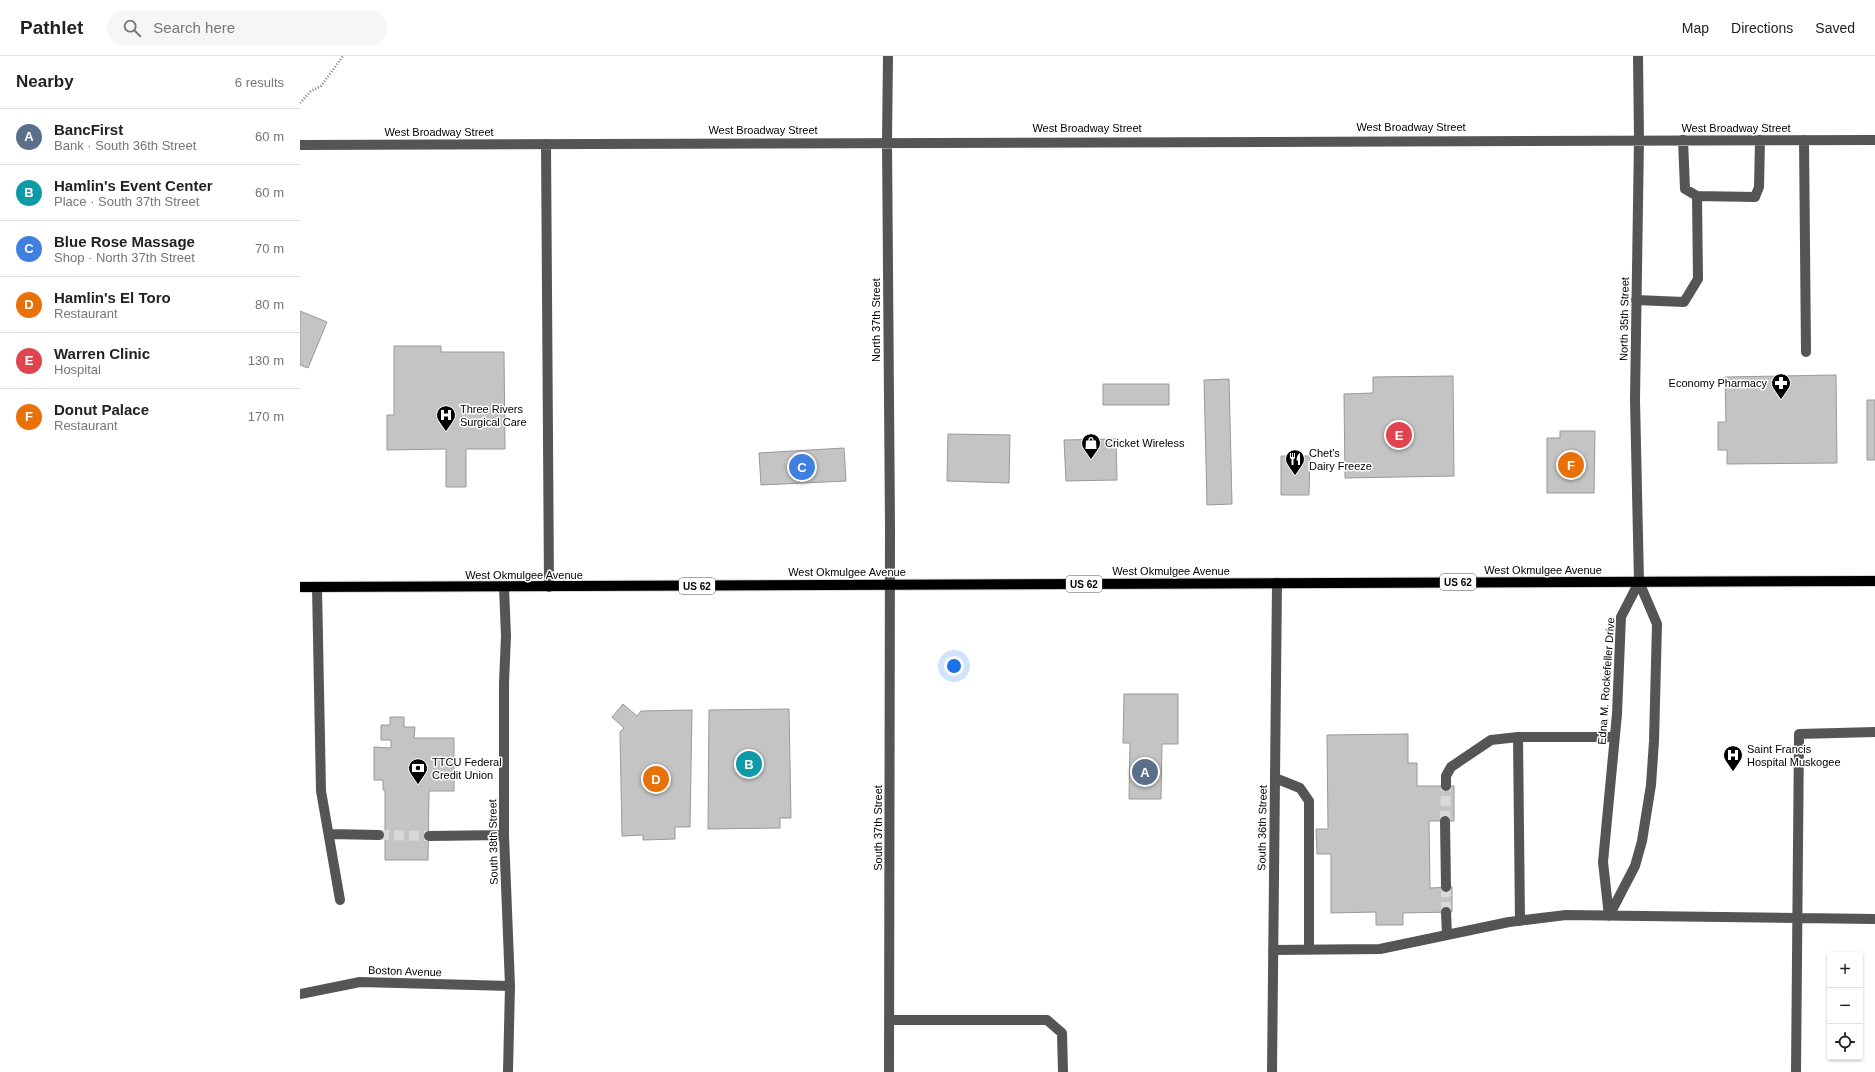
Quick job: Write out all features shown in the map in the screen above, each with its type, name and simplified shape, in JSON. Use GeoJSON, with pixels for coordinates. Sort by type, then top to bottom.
{"type":"FeatureCollection","features":[{"type":"Feature","properties":{"kind":"main road","name":"West Okmulgee Avenue"},"geometry":{"type":"LineString","coordinates":[[300,587],[1875,581]]}},
{"type":"Feature","properties":{"kind":"street","name":"North 37th Street"},"geometry":{"type":"LineString","coordinates":[[888,56],[887,141],[890,584]]}},
{"type":"Feature","properties":{"kind":"street","name":"North 35th Street"},"geometry":{"type":"LineString","coordinates":[[1638,56],[1639,139],[1635,400],[1639,582]]}},
{"type":"Feature","properties":{"kind":"street","name":"West Broadway Street"},"geometry":{"type":"LineString","coordinates":[[300,145],[887,141],[1639,139],[1875,140]]}},
{"type":"Feature","properties":{"kind":"street"},"geometry":{"type":"LineString","coordinates":[[1683,140],[1685,189],[1697,196],[1755,197],[1759,187],[1760,140]]}},
{"type":"Feature","properties":{"kind":"street"},"geometry":{"type":"LineString","coordinates":[[1804,140],[1806,352]]}},
{"type":"Feature","properties":{"kind":"street"},"geometry":{"type":"LineString","coordinates":[[546,144],[549,587]]}},
{"type":"Feature","properties":{"kind":"street"},"geometry":{"type":"LineString","coordinates":[[1636,300],[1684,302],[1698,279],[1697,196]]}},
{"type":"Feature","properties":{"kind":"street"},"geometry":{"type":"LineString","coordinates":[[1609,916],[1635,866],[1651,785],[1657,624],[1639,582]]}},
{"type":"Feature","properties":{"kind":"street","name":"Edna M. Rockefeller Drive"},"geometry":{"type":"LineString","coordinates":[[1609,916],[1603,862],[1615,737],[1621,617],[1639,582]]}},
{"type":"Feature","properties":{"kind":"street","name":"South 36th Street"},"geometry":{"type":"LineString","coordinates":[[1272,1072],[1277,583]]}},
{"type":"Feature","properties":{"kind":"street","name":"South 37th Street"},"geometry":{"type":"LineString","coordinates":[[889,1072],[890,584]]}},
{"type":"Feature","properties":{"kind":"street"},"geometry":{"type":"LineString","coordinates":[[317,587],[321,791],[340,900]]}},
{"type":"Feature","properties":{"kind":"street","name":"South 38th Street"},"geometry":{"type":"LineString","coordinates":[[504,587],[506,636],[504,683],[504,835],[510,986],[508,1072]]}},
{"type":"Feature","properties":{"kind":"street"},"geometry":{"type":"LineString","coordinates":[[1796,1072],[1796,918],[1799,734],[1875,732]]}},
{"type":"Feature","properties":{"kind":"street"},"geometry":{"type":"LineString","coordinates":[[1446,786],[1446,776],[1451,767],[1491,740],[1518,736],[1615,737]]}},
{"type":"Feature","properties":{"kind":"street"},"geometry":{"type":"LineString","coordinates":[[1518,736],[1520,921]]}},
{"type":"Feature","properties":{"kind":"street"},"geometry":{"type":"LineString","coordinates":[[1275,778],[1300,788],[1309,801],[1309,950]]}},
{"type":"Feature","properties":{"kind":"street"},"geometry":{"type":"LineString","coordinates":[[1445,821],[1446,887]]}},
{"type":"Feature","properties":{"kind":"street"},"geometry":{"type":"LineString","coordinates":[[329,834],[378,835]]}},
{"type":"Feature","properties":{"kind":"street"},"geometry":{"type":"LineString","coordinates":[[429,836],[504,835]]}},
{"type":"Feature","properties":{"kind":"street"},"geometry":{"type":"LineString","coordinates":[[1446,912],[1447,935]]}},
{"type":"Feature","properties":{"kind":"street"},"geometry":{"type":"LineString","coordinates":[[1273,950],[1380,949],[1520,921],[1566,915],[1875,919]]}},
{"type":"Feature","properties":{"kind":"street","name":"Boston Avenue"},"geometry":{"type":"LineString","coordinates":[[300,994],[360,982],[510,986]]}},
{"type":"Feature","properties":{"kind":"street"},"geometry":{"type":"LineString","coordinates":[[890,1020],[1046,1020],[1062,1033],[1063,1072]]}},
{"type":"Feature","properties":{"kind":"path"},"geometry":{"type":"LineString","coordinates":[[300,104],[311,91],[321,86],[343,56]]}},
{"type":"Feature","properties":{"kind":"building"},"geometry":{"type":"Polygon","coordinates":[[[300,311],[327,322],[308,368],[300,365],[300,311]]]}},
{"type":"Feature","properties":{"kind":"building","name":"Three Rivers Surgical Care"},"geometry":{"type":"Polygon","coordinates":[[[394,346],[441,346],[441,352],[504,352],[505,449],[466,449],[466,487],[446,487],[446,449],[387,450],[387,415],[394,415],[394,346]]]}},
{"type":"Feature","properties":{"kind":"building","name":"Economy Pharmacy"},"geometry":{"type":"Polygon","coordinates":[[[1836,375],[1837,463],[1727,464],[1727,450],[1718,450],[1718,422],[1726,422],[1725,377],[1836,375]]]}},
{"type":"Feature","properties":{"kind":"building"},"geometry":{"type":"Polygon","coordinates":[[[1453,376],[1454,476],[1345,478],[1344,394],[1373,393],[1373,377],[1453,376]]]}},
{"type":"Feature","properties":{"kind":"building"},"geometry":{"type":"Polygon","coordinates":[[[1229,379],[1232,504],[1207,505],[1204,380],[1229,379]]]}},
{"type":"Feature","properties":{"kind":"building"},"geometry":{"type":"Polygon","coordinates":[[[1103,384],[1169,384],[1169,405],[1103,405],[1103,384]]]}},
{"type":"Feature","properties":{"kind":"building"},"geometry":{"type":"Polygon","coordinates":[[[1867,400],[1875,400],[1875,460],[1867,460],[1867,400]]]}},
{"type":"Feature","properties":{"kind":"building"},"geometry":{"type":"Polygon","coordinates":[[[1560,431],[1595,431],[1594,493],[1547,493],[1547,438],[1560,438],[1560,431]]]}},
{"type":"Feature","properties":{"kind":"building"},"geometry":{"type":"Polygon","coordinates":[[[948,434],[1010,435],[1009,483],[947,481],[948,434]]]}},
{"type":"Feature","properties":{"kind":"building","name":"Cricket Wireless"},"geometry":{"type":"Polygon","coordinates":[[[1116,439],[1117,480],[1066,481],[1064,440],[1116,439]]]}},
{"type":"Feature","properties":{"kind":"building"},"geometry":{"type":"Polygon","coordinates":[[[844,448],[846,481],[761,485],[759,453],[844,448]]]}},
{"type":"Feature","properties":{"kind":"building","name":"Chet's Dairy Freeze"},"geometry":{"type":"Polygon","coordinates":[[[1281,456],[1310,456],[1309,495],[1281,495],[1281,456]]]}},
{"type":"Feature","properties":{"kind":"building"},"geometry":{"type":"Polygon","coordinates":[[[1124,694],[1178,694],[1178,744],[1162,744],[1161,799],[1129,799],[1130,743],[1123,743],[1124,694]]]}},
{"type":"Feature","properties":{"kind":"building"},"geometry":{"type":"Polygon","coordinates":[[[623,704],[637,716],[641,711],[692,710],[690,827],[675,827],[675,839],[643,840],[643,835],[622,836],[620,732],[624,728],[612,717],[623,704]]]}},
{"type":"Feature","properties":{"kind":"building"},"geometry":{"type":"Polygon","coordinates":[[[789,709],[791,818],[780,818],[780,828],[708,829],[709,710],[789,709]]]}},
{"type":"Feature","properties":{"kind":"building","name":"TTCU Federal Credit Union"},"geometry":{"type":"Polygon","coordinates":[[[390,717],[404,717],[404,727],[415,727],[414,738],[454,738],[454,791],[429,791],[428,860],[385,860],[385,790],[383,790],[383,780],[374,780],[374,747],[391,748],[391,740],[381,740],[381,725],[390,725],[390,717]]]}},
{"type":"Feature","properties":{"kind":"building"},"geometry":{"type":"Polygon","coordinates":[[[1408,734],[1408,763],[1417,763],[1417,786],[1454,786],[1454,821],[1429,821],[1430,888],[1452,887],[1452,912],[1403,913],[1403,925],[1376,925],[1376,912],[1331,913],[1331,854],[1317,854],[1316,829],[1328,829],[1327,735],[1408,734]]]}},
{"type":"Feature","properties":{"kind":"tunnel"},"geometry":{"type":"LineString","coordinates":[[1445,821],[1446,786]]}},
{"type":"Feature","properties":{"kind":"tunnel"},"geometry":{"type":"LineString","coordinates":[[379,835],[429,836]]}},
{"type":"Feature","properties":{"kind":"tunnel"},"geometry":{"type":"LineString","coordinates":[[1446,887],[1446,912]]}},
{"type":"Feature","properties":{"kind":"place","name":"Economy Pharmacy"},"geometry":{"type":"Point","coordinates":[1781,400]}},
{"type":"Feature","properties":{"kind":"place","name":"Three Rivers Surgical Care"},"geometry":{"type":"Point","coordinates":[446,432]}},
{"type":"Feature","properties":{"kind":"place","name":"Warren Clinic"},"geometry":{"type":"Point","coordinates":[1399,435]}},
{"type":"Feature","properties":{"kind":"place","name":"Cricket Wireless"},"geometry":{"type":"Point","coordinates":[1091,460]}},
{"type":"Feature","properties":{"kind":"place","name":"Donut Palace"},"geometry":{"type":"Point","coordinates":[1571,465]}},
{"type":"Feature","properties":{"kind":"place","name":"Blue Rose Massage"},"geometry":{"type":"Point","coordinates":[802,467]}},
{"type":"Feature","properties":{"kind":"place","name":"Chet's Dairy Freeze"},"geometry":{"type":"Point","coordinates":[1295,476]}},
{"type":"Feature","properties":{"kind":"place","name":"Hamlin's Event Center"},"geometry":{"type":"Point","coordinates":[749,764]}},
{"type":"Feature","properties":{"kind":"place","name":"BancFirst"},"geometry":{"type":"Point","coordinates":[1145,772]}},
{"type":"Feature","properties":{"kind":"place","name":"Saint Francis Hospital Muskogee"},"geometry":{"type":"Point","coordinates":[1733,772]}},
{"type":"Feature","properties":{"kind":"place","name":"Hamlin's El Toro"},"geometry":{"type":"Point","coordinates":[656,779]}},
{"type":"Feature","properties":{"kind":"place","name":"TTCU Federal Credit Union"},"geometry":{"type":"Point","coordinates":[418,785]}}]}
